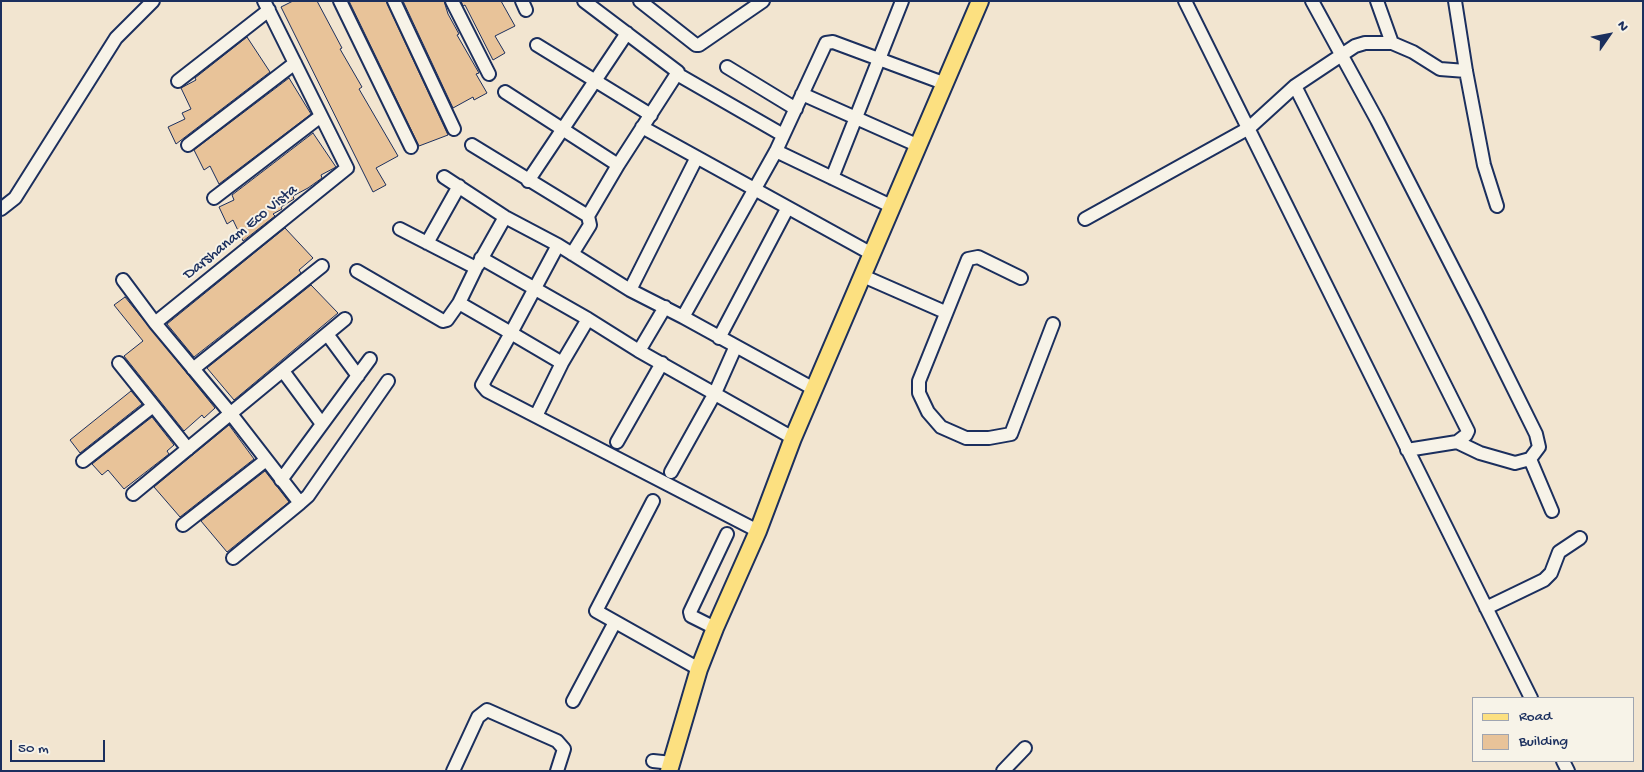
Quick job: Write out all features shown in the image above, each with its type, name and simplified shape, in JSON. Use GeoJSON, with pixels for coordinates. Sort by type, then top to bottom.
{"type":"FeatureCollection","features":[{"type":"Feature","properties":{"kind":"main road"},"geometry":{"type":"LineString","coordinates":[[670,767],[699,669],[715,628],[758,531],[793,438],[980,1]]}},
{"type":"Feature","properties":{"kind":"street"},"geometry":{"type":"LineString","coordinates":[[1,209],[15,198],[116,38],[153,1]]}},
{"type":"Feature","properties":{"kind":"street"},"geometry":{"type":"LineString","coordinates":[[340,1],[411,147]]}},
{"type":"Feature","properties":{"kind":"street"},"geometry":{"type":"LineString","coordinates":[[394,1],[454,129]]}},
{"type":"Feature","properties":{"kind":"street"},"geometry":{"type":"LineString","coordinates":[[452,1],[489,74]]}},
{"type":"Feature","properties":{"kind":"street"},"geometry":{"type":"LineString","coordinates":[[584,1],[677,70],[677,74],[784,135]]}},
{"type":"Feature","properties":{"kind":"street"},"geometry":{"type":"LineString","coordinates":[[640,1],[699,45],[763,1]]}},
{"type":"Feature","properties":{"kind":"street"},"geometry":{"type":"LineString","coordinates":[[832,178],[902,1]]}},
{"type":"Feature","properties":{"kind":"street"},"geometry":{"type":"LineString","coordinates":[[1185,1],[1250,128],[1407,450],[1531,697]]}},
{"type":"Feature","properties":{"kind":"street"},"geometry":{"type":"LineString","coordinates":[[1312,1],[1377,120],[1536,434],[1539,447],[1530,459],[1515,463],[1498,459],[1457,442]]}},
{"type":"Feature","properties":{"kind":"street"},"geometry":{"type":"LineString","coordinates":[[1377,1],[1392,43]]}},
{"type":"Feature","properties":{"kind":"street"},"geometry":{"type":"LineString","coordinates":[[1455,1],[1484,165],[1497,206]]}},
{"type":"Feature","properties":{"kind":"street","name":"Darshanam Eco Vista"},"geometry":{"type":"LineString","coordinates":[[155,323],[346,170],[348,166],[266,6],[178,81]]}},
{"type":"Feature","properties":{"kind":"street"},"geometry":{"type":"LineString","coordinates":[[528,181],[627,33]]}},
{"type":"Feature","properties":{"kind":"street"},"geometry":{"type":"LineString","coordinates":[[683,317],[756,190],[784,135],[826,43],[829,42],[946,84]]}},
{"type":"Feature","properties":{"kind":"street"},"geometry":{"type":"LineString","coordinates":[[1084,218],[1250,128],[1295,86],[1355,46],[1365,43],[1392,43],[1413,52],[1440,69],[1466,71]]}},
{"type":"Feature","properties":{"kind":"street"},"geometry":{"type":"LineString","coordinates":[[537,45],[651,115]]}},
{"type":"Feature","properties":{"kind":"street"},"geometry":{"type":"LineString","coordinates":[[188,145],[295,63]]}},
{"type":"Feature","properties":{"kind":"street"},"geometry":{"type":"LineString","coordinates":[[727,67],[796,109]]}},
{"type":"Feature","properties":{"kind":"street"},"geometry":{"type":"LineString","coordinates":[[572,254],[590,225],[588,216],[618,165],[677,74]]}},
{"type":"Feature","properties":{"kind":"street"},"geometry":{"type":"LineString","coordinates":[[1295,86],[1468,431],[1457,442],[1407,450]]}},
{"type":"Feature","properties":{"kind":"street"},"geometry":{"type":"LineString","coordinates":[[505,92],[618,165]]}},
{"type":"Feature","properties":{"kind":"street"},"geometry":{"type":"LineString","coordinates":[[802,94],[919,146]]}},
{"type":"Feature","properties":{"kind":"street"},"geometry":{"type":"LineString","coordinates":[[214,198],[321,116]]}},
{"type":"Feature","properties":{"kind":"street"},"geometry":{"type":"LineString","coordinates":[[642,128],[872,254]]}},
{"type":"Feature","properties":{"kind":"street"},"geometry":{"type":"LineString","coordinates":[[472,145],[588,216]]}},
{"type":"Feature","properties":{"kind":"street"},"geometry":{"type":"LineString","coordinates":[[776,151],[893,207]]}},
{"type":"Feature","properties":{"kind":"street"},"geometry":{"type":"LineString","coordinates":[[630,290],[696,159]]}},
{"type":"Feature","properties":{"kind":"street"},"geometry":{"type":"LineString","coordinates":[[444,177],[505,216],[558,245],[630,290],[665,306],[735,348],[814,389]]}},
{"type":"Feature","properties":{"kind":"street"},"geometry":{"type":"LineString","coordinates":[[426,242],[459,186]]}},
{"type":"Feature","properties":{"kind":"street"},"geometry":{"type":"LineString","coordinates":[[719,338],[787,209]]}},
{"type":"Feature","properties":{"kind":"street"},"geometry":{"type":"LineString","coordinates":[[357,271],[443,322],[447,320],[459,303],[505,216]]}},
{"type":"Feature","properties":{"kind":"street"},"geometry":{"type":"LineString","coordinates":[[400,228],[426,242],[479,263],[534,289],[793,438]]}},
{"type":"Feature","properties":{"kind":"street"},"geometry":{"type":"LineString","coordinates":[[558,245],[482,385],[487,391],[758,531]]}},
{"type":"Feature","properties":{"kind":"street"},"geometry":{"type":"LineString","coordinates":[[1021,278],[978,257],[968,259],[945,312],[919,381],[919,393],[928,412],[941,427],[966,438],[1007,436],[1013,431],[1053,324]]}},
{"type":"Feature","properties":{"kind":"street"},"geometry":{"type":"LineString","coordinates":[[193,369],[322,266]]}},
{"type":"Feature","properties":{"kind":"street"},"geometry":{"type":"LineString","coordinates":[[863,276],[945,312]]}},
{"type":"Feature","properties":{"kind":"street"},"geometry":{"type":"LineString","coordinates":[[123,280],[155,323],[231,414],[300,503]]}},
{"type":"Feature","properties":{"kind":"street"},"geometry":{"type":"LineString","coordinates":[[459,303],[562,363]]}},
{"type":"Feature","properties":{"kind":"street"},"geometry":{"type":"LineString","coordinates":[[640,351],[665,306]]}},
{"type":"Feature","properties":{"kind":"street"},"geometry":{"type":"LineString","coordinates":[[133,494],[345,319]]}},
{"type":"Feature","properties":{"kind":"street"},"geometry":{"type":"LineString","coordinates":[[536,416],[562,363],[588,319]]}},
{"type":"Feature","properties":{"kind":"street"},"geometry":{"type":"LineString","coordinates":[[327,334],[358,376]]}},
{"type":"Feature","properties":{"kind":"street"},"geometry":{"type":"LineString","coordinates":[[671,472],[715,393],[735,348]]}},
{"type":"Feature","properties":{"kind":"street"},"geometry":{"type":"LineString","coordinates":[[282,480],[370,360]]}},
{"type":"Feature","properties":{"kind":"street"},"geometry":{"type":"LineString","coordinates":[[119,363],[188,450]]}},
{"type":"Feature","properties":{"kind":"street"},"geometry":{"type":"LineString","coordinates":[[618,442],[662,363]]}},
{"type":"Feature","properties":{"kind":"street"},"geometry":{"type":"LineString","coordinates":[[282,371],[322,424]]}},
{"type":"Feature","properties":{"kind":"street"},"geometry":{"type":"LineString","coordinates":[[234,558],[308,496],[388,381]]}},
{"type":"Feature","properties":{"kind":"street"},"geometry":{"type":"LineString","coordinates":[[83,460],[153,406]]}},
{"type":"Feature","properties":{"kind":"street"},"geometry":{"type":"LineString","coordinates":[[1530,459],[1552,511]]}},
{"type":"Feature","properties":{"kind":"street"},"geometry":{"type":"LineString","coordinates":[[183,525],[266,460]]}},
{"type":"Feature","properties":{"kind":"street"},"geometry":{"type":"LineString","coordinates":[[653,501],[596,612],[699,669]]}},
{"type":"Feature","properties":{"kind":"street"},"geometry":{"type":"LineString","coordinates":[[715,628],[691,616],[690,612],[727,534]]}},
{"type":"Feature","properties":{"kind":"street"},"geometry":{"type":"LineString","coordinates":[[1486,608],[1544,580],[1551,573],[1559,552],[1580,538]]}},
{"type":"Feature","properties":{"kind":"street"},"geometry":{"type":"LineString","coordinates":[[573,700],[615,622]]}},
{"type":"Feature","properties":{"kind":"street"},"geometry":{"type":"LineString","coordinates":[[453,771],[478,717],[487,710],[557,741],[564,750],[557,771]]}},
{"type":"Feature","properties":{"kind":"street"},"geometry":{"type":"LineString","coordinates":[[1003,771],[1025,748]]}},
{"type":"Feature","properties":{"kind":"street"},"geometry":{"type":"LineString","coordinates":[[653,760],[670,767]]}},
{"type":"Feature","properties":{"kind":"building"},"geometry":{"type":"Polygon","coordinates":[[[293,1],[317,1],[342,48],[340,49],[362,87],[359,89],[398,156],[376,168],[386,185],[373,192],[281,7],[293,1]]]}},
{"type":"Feature","properties":{"kind":"building"},"geometry":{"type":"Polygon","coordinates":[[[349,1],[386,1],[448,135],[419,146],[349,1]]]}},
{"type":"Feature","properties":{"kind":"building"},"geometry":{"type":"Polygon","coordinates":[[[403,1],[444,1],[448,14],[459,34],[457,35],[479,73],[476,74],[487,93],[474,100],[473,97],[453,108],[403,1]]]}},
{"type":"Feature","properties":{"kind":"building"},"geometry":{"type":"Polygon","coordinates":[[[461,1],[501,1],[515,26],[495,36],[505,53],[493,60],[465,5],[463,6],[461,1]]]}},
{"type":"Feature","properties":{"kind":"building"},"geometry":{"type":"Polygon","coordinates":[[[247,37],[270,72],[176,144],[168,127],[185,119],[182,113],[191,109],[181,88],[196,80],[195,78],[247,37]]]}},
{"type":"Feature","properties":{"kind":"building"},"geometry":{"type":"Polygon","coordinates":[[[289,78],[311,114],[219,184],[210,166],[204,170],[194,150],[289,78]]]}},
{"type":"Feature","properties":{"kind":"building"},"geometry":{"type":"Polygon","coordinates":[[[313,133],[336,167],[321,175],[322,178],[308,188],[293,196],[294,199],[281,207],[282,209],[273,214],[275,216],[243,241],[233,220],[227,224],[219,207],[234,200],[232,195],[313,133]]]}},
{"type":"Feature","properties":{"kind":"building"},"geometry":{"type":"Polygon","coordinates":[[[285,228],[313,258],[299,270],[301,273],[194,357],[167,324],[285,228]]]}},
{"type":"Feature","properties":{"kind":"building"},"geometry":{"type":"Polygon","coordinates":[[[311,285],[338,313],[234,400],[207,368],[311,285]]]}},
{"type":"Feature","properties":{"kind":"building"},"geometry":{"type":"Polygon","coordinates":[[[125,297],[215,408],[204,418],[202,415],[184,431],[124,356],[143,341],[114,305],[125,297]]]}},
{"type":"Feature","properties":{"kind":"building"},"geometry":{"type":"Polygon","coordinates":[[[131,391],[142,404],[80,453],[70,440],[131,391]]]}},
{"type":"Feature","properties":{"kind":"building"},"geometry":{"type":"Polygon","coordinates":[[[152,417],[174,445],[167,451],[169,454],[124,489],[108,470],[102,475],[92,464],[152,417]]]}},
{"type":"Feature","properties":{"kind":"building"},"geometry":{"type":"Polygon","coordinates":[[[229,425],[254,459],[180,517],[154,487],[229,425]]]}},
{"type":"Feature","properties":{"kind":"building"},"geometry":{"type":"Polygon","coordinates":[[[265,471],[289,502],[227,552],[201,521],[265,471]]]}}]}
